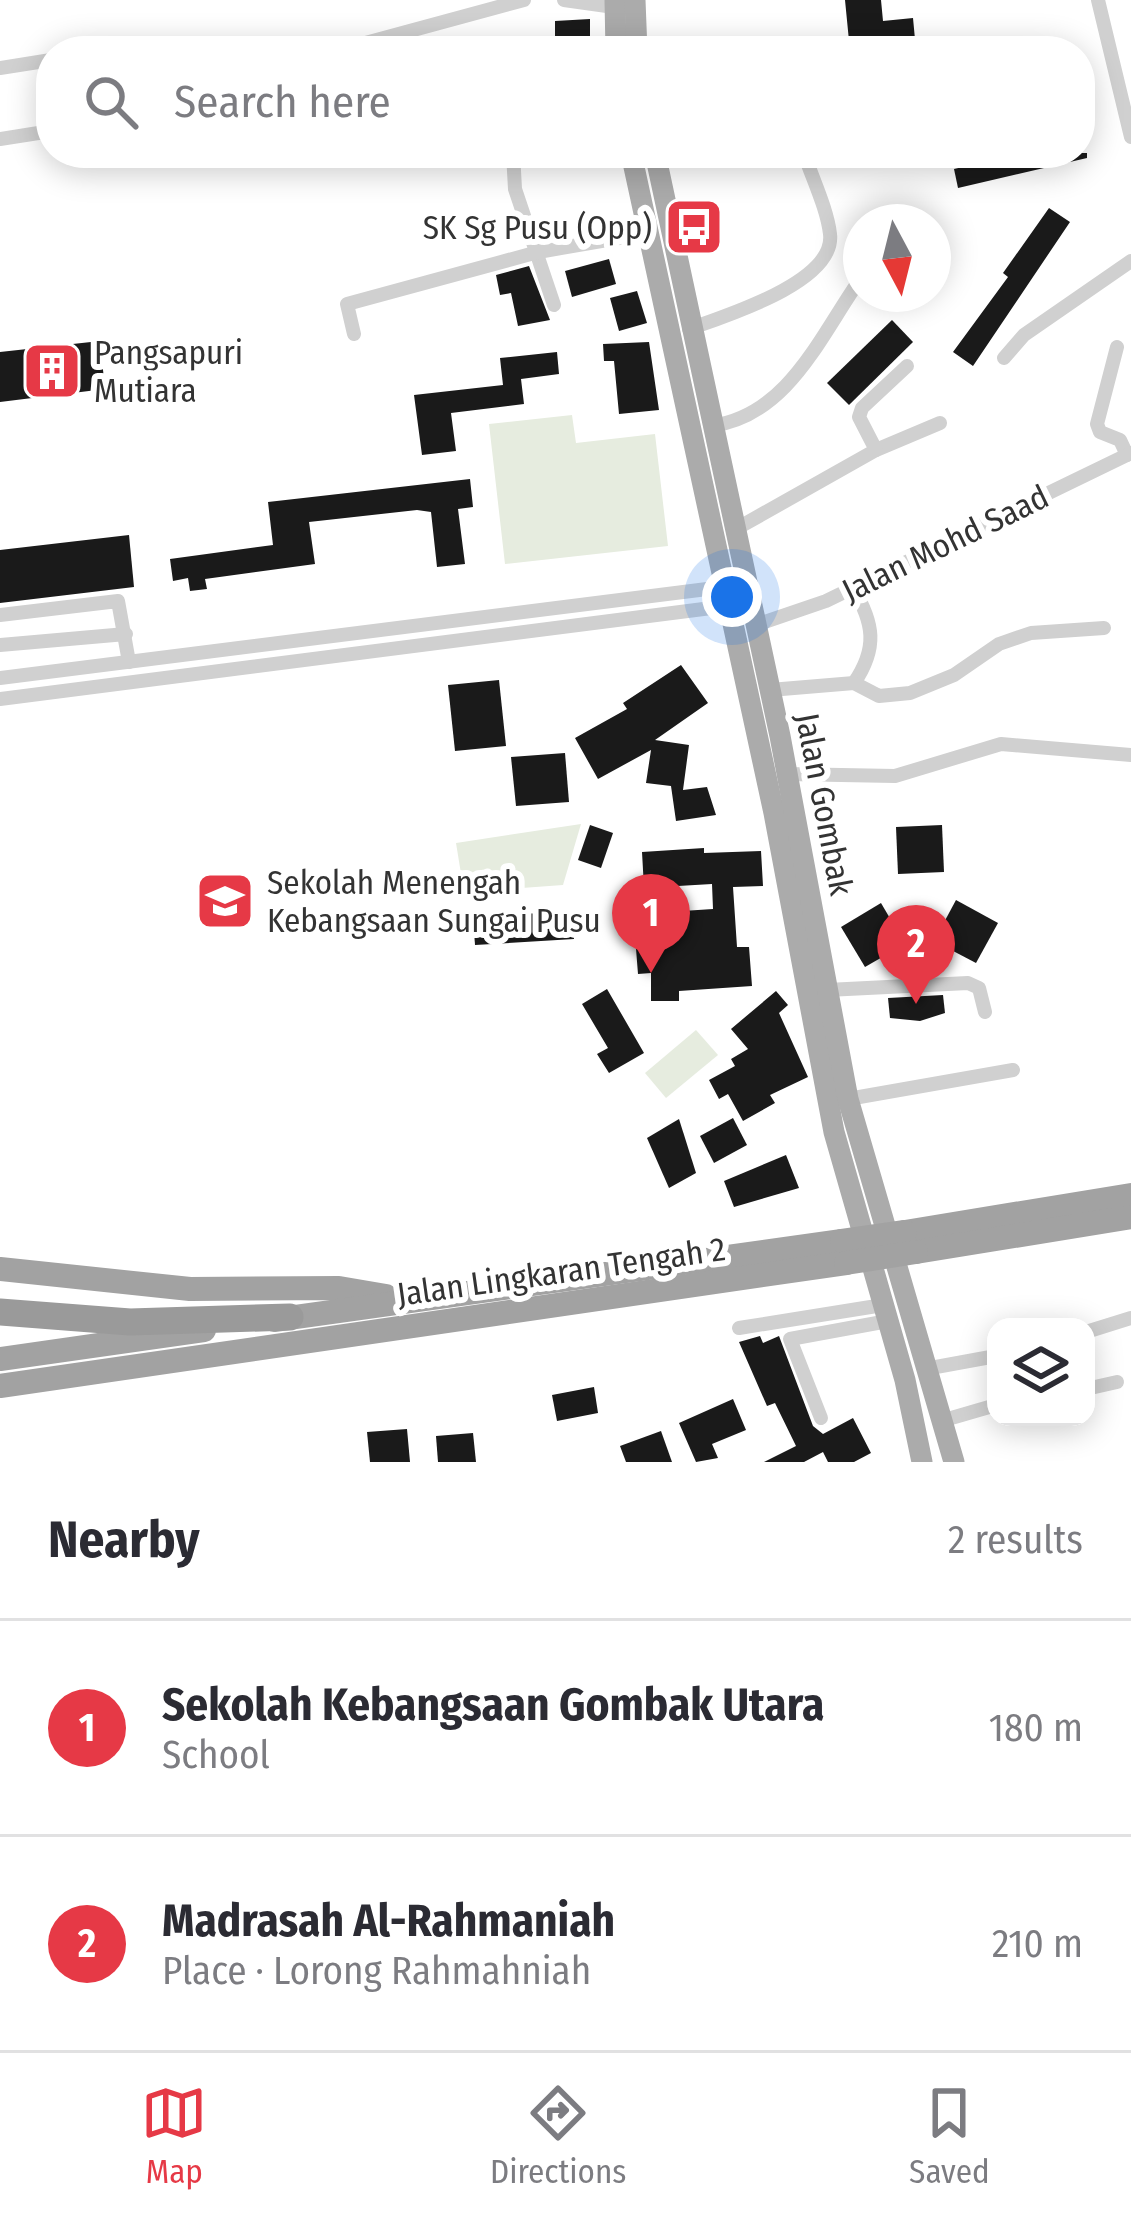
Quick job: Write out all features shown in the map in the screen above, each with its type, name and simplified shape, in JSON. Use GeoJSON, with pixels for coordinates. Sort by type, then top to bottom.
{"type":"FeatureCollection","features":[{"type":"Feature","properties":{"kind":"highway","name":"Jalan Lingkaran Tengah 2"},"geometry":{"type":"LineString","coordinates":[[911,1242],[1131,1195]]}},
{"type":"Feature","properties":{"kind":"highway","name":"Jalan Lingkaran Tengah 2"},"geometry":{"type":"LineString","coordinates":[[0,1385],[911,1242],[1131,1217]]}},
{"type":"Feature","properties":{"kind":"highway","name":"Jalan Lingkaran Tengah 2"},"geometry":{"type":"LineString","coordinates":[[0,1359],[414,1300],[844,1252]]}},
{"type":"Feature","properties":{"kind":"highway"},"geometry":{"type":"LineString","coordinates":[[0,1269],[190,1289],[339,1288],[414,1300]]}},
{"type":"Feature","properties":{"kind":"highway"},"geometry":{"type":"LineString","coordinates":[[0,1312],[130,1322],[290,1317]]}},
{"type":"Feature","properties":{"kind":"main road"},"geometry":{"type":"LineString","coordinates":[[618,36],[621,2]]}},
{"type":"Feature","properties":{"kind":"main road"},"geometry":{"type":"LineString","coordinates":[[621,2],[632,36]]}},
{"type":"Feature","properties":{"kind":"main road","name":"Jalan Gombak"},"geometry":{"type":"LineString","coordinates":[[634,168],[774,812],[834,1132],[922,1462]]}},
{"type":"Feature","properties":{"kind":"main road","name":"Jalan Gombak"},"geometry":{"type":"LineString","coordinates":[[658,168],[770,690],[848,1100],[954,1462]]}},
{"type":"Feature","properties":{"kind":"street"},"geometry":{"type":"LineString","coordinates":[[391,36],[524,0]]}},
{"type":"Feature","properties":{"kind":"street"},"geometry":{"type":"LineString","coordinates":[[564,0],[621,2]]}},
{"type":"Feature","properties":{"kind":"street"},"geometry":{"type":"LineString","coordinates":[[1098,0],[1131,137]]}},
{"type":"Feature","properties":{"kind":"street"},"geometry":{"type":"LineString","coordinates":[[0,68],[36,62]]}},
{"type":"Feature","properties":{"kind":"street"},"geometry":{"type":"LineString","coordinates":[[0,139],[36,133]]}},
{"type":"Feature","properties":{"kind":"street"},"geometry":{"type":"LineString","coordinates":[[512,168],[554,305]]}},
{"type":"Feature","properties":{"kind":"street"},"geometry":{"type":"LineString","coordinates":[[689,328],[798,283],[829,251],[830,234],[809,168]]}},
{"type":"Feature","properties":{"kind":"street"},"geometry":{"type":"LineString","coordinates":[[354,334],[347,304],[538,252],[648,233]]}},
{"type":"Feature","properties":{"kind":"street"},"geometry":{"type":"LineString","coordinates":[[1004,358],[1024,334],[1131,261]]}},
{"type":"Feature","properties":{"kind":"street"},"geometry":{"type":"LineString","coordinates":[[711,425],[755,415],[784,390],[843,304]]}},
{"type":"Feature","properties":{"kind":"street"},"geometry":{"type":"LineString","coordinates":[[1117,347],[1097,424],[1100,432],[1120,440],[1129,454]]}},
{"type":"Feature","properties":{"kind":"street"},"geometry":{"type":"LineString","coordinates":[[876,451],[859,418],[862,408],[907,366]]}},
{"type":"Feature","properties":{"kind":"street"},"geometry":{"type":"LineString","coordinates":[[734,530],[757,522],[876,451],[940,422]]}},
{"type":"Feature","properties":{"kind":"street","name":"Jalan Mohd Saad"},"geometry":{"type":"LineString","coordinates":[[756,625],[853,588],[1129,454]]}},
{"type":"Feature","properties":{"kind":"street"},"geometry":{"type":"LineString","coordinates":[[853,588],[870,616],[872,639],[868,662],[854,683]]}},
{"type":"Feature","properties":{"kind":"street"},"geometry":{"type":"LineString","coordinates":[[0,678],[725,596]]}},
{"type":"Feature","properties":{"kind":"street"},"geometry":{"type":"LineString","coordinates":[[0,699],[725,596]]}},
{"type":"Feature","properties":{"kind":"street"},"geometry":{"type":"LineString","coordinates":[[0,616],[118,602],[129,662]]}},
{"type":"Feature","properties":{"kind":"street"},"geometry":{"type":"LineString","coordinates":[[770,690],[854,683],[878,695],[910,693],[954,675],[999,644],[1031,633],[1104,628]]}},
{"type":"Feature","properties":{"kind":"street"},"geometry":{"type":"LineString","coordinates":[[0,646],[126,634]]}},
{"type":"Feature","properties":{"kind":"street"},"geometry":{"type":"LineString","coordinates":[[239,648],[241,668]]}},
{"type":"Feature","properties":{"kind":"street"},"geometry":{"type":"LineString","coordinates":[[787,774],[895,776],[1001,744],[1131,755]]}},
{"type":"Feature","properties":{"kind":"street"},"geometry":{"type":"LineString","coordinates":[[827,990],[968,983],[979,988],[985,1012]]}},
{"type":"Feature","properties":{"kind":"street"},"geometry":{"type":"LineString","coordinates":[[848,1100],[1013,1070]]}},
{"type":"Feature","properties":{"kind":"street"},"geometry":{"type":"LineString","coordinates":[[739,1328],[885,1313]]}},
{"type":"Feature","properties":{"kind":"street"},"geometry":{"type":"LineString","coordinates":[[821,1418],[790,1340],[885,1313]]}},
{"type":"Feature","properties":{"kind":"street"},"geometry":{"type":"LineString","coordinates":[[1095,1329],[1131,1318]]}},
{"type":"Feature","properties":{"kind":"street"},"geometry":{"type":"LineString","coordinates":[[925,1369],[987,1358]]}},
{"type":"Feature","properties":{"kind":"street"},"geometry":{"type":"LineString","coordinates":[[1095,1387],[1117,1382]]}},
{"type":"Feature","properties":{"kind":"street"},"geometry":{"type":"LineString","coordinates":[[941,1421],[987,1408]]}},
{"type":"Feature","properties":{"kind":"shaded area"},"geometry":{"type":"Polygon","coordinates":[[[572,415],[576,443],[655,434],[668,546],[505,564],[489,424],[572,415]]]}},
{"type":"Feature","properties":{"kind":"shaded area"},"geometry":{"type":"Polygon","coordinates":[[[581,824],[563,885],[464,892],[456,843],[581,824]]]}},
{"type":"Feature","properties":{"kind":"shaded area"},"geometry":{"type":"Polygon","coordinates":[[[696,1030],[718,1055],[666,1098],[645,1073],[696,1030]]]}},
{"type":"Feature","properties":{"kind":"building"},"geometry":{"type":"Polygon","coordinates":[[[845,0],[881,0],[883,21],[913,18],[915,36],[849,36],[845,0]]]}},
{"type":"Feature","properties":{"kind":"building"},"geometry":{"type":"Polygon","coordinates":[[[590,19],[590,36],[555,36],[555,21],[590,19]]]}},
{"type":"Feature","properties":{"kind":"building"},"geometry":{"type":"Polygon","coordinates":[[[958,168],[1044,168],[958,188],[954,169],[958,168]]]}},
{"type":"Feature","properties":{"kind":"building"},"geometry":{"type":"Polygon","coordinates":[[[1049,208],[1070,222],[973,366],[953,352],[1008,277],[1003,273],[1049,208]]]}},
{"type":"Feature","properties":{"kind":"building"},"geometry":{"type":"Polygon","coordinates":[[[609,259],[616,284],[572,297],[565,271],[609,259]]]}},
{"type":"Feature","properties":{"kind":"building"},"geometry":{"type":"Polygon","coordinates":[[[529,266],[550,320],[518,326],[511,293],[500,295],[496,275],[529,266]]]}},
{"type":"Feature","properties":{"kind":"building"},"geometry":{"type":"Polygon","coordinates":[[[637,291],[647,323],[619,331],[610,298],[637,291]]]}},
{"type":"Feature","properties":{"kind":"building"},"geometry":{"type":"Polygon","coordinates":[[[892,320],[913,342],[849,405],[827,383],[892,320]]]}},
{"type":"Feature","properties":{"kind":"building","name":"Pangsapuri Mutiara"},"geometry":{"type":"Polygon","coordinates":[[[100,341],[105,389],[0,402],[0,352],[100,341]]]}},
{"type":"Feature","properties":{"kind":"building"},"geometry":{"type":"Polygon","coordinates":[[[649,342],[659,410],[619,414],[614,361],[604,361],[603,344],[649,342]]]}},
{"type":"Feature","properties":{"kind":"building"},"geometry":{"type":"Polygon","coordinates":[[[557,352],[559,374],[521,379],[524,404],[451,413],[456,451],[422,455],[414,395],[503,385],[500,358],[557,352]]]}},
{"type":"Feature","properties":{"kind":"building"},"geometry":{"type":"Polygon","coordinates":[[[470,479],[473,507],[458,509],[465,564],[437,567],[431,512],[417,510],[309,522],[315,564],[205,579],[207,589],[190,591],[188,578],[173,581],[170,559],[273,545],[268,502],[470,479]]]}},
{"type":"Feature","properties":{"kind":"building"},"geometry":{"type":"Polygon","coordinates":[[[129,535],[134,587],[0,603],[0,550],[129,535]]]}},
{"type":"Feature","properties":{"kind":"building"},"geometry":{"type":"Polygon","coordinates":[[[681,665],[708,703],[655,740],[689,745],[683,790],[707,787],[716,815],[676,821],[671,786],[646,783],[651,750],[598,779],[575,738],[627,709],[623,703],[681,665]]]}},
{"type":"Feature","properties":{"kind":"building"},"geometry":{"type":"Polygon","coordinates":[[[499,680],[506,746],[455,751],[448,685],[499,680]]]}},
{"type":"Feature","properties":{"kind":"building"},"geometry":{"type":"Polygon","coordinates":[[[565,753],[569,802],[516,806],[511,757],[565,753]]]}},
{"type":"Feature","properties":{"kind":"building"},"geometry":{"type":"Polygon","coordinates":[[[590,825],[613,833],[601,868],[578,860],[590,825]]]}},
{"type":"Feature","properties":{"kind":"building"},"geometry":{"type":"Polygon","coordinates":[[[942,825],[944,872],[898,874],[896,827],[942,825]]]}},
{"type":"Feature","properties":{"kind":"building"},"geometry":{"type":"Polygon","coordinates":[[[704,848],[704,853],[761,851],[763,886],[733,887],[737,947],[749,947],[752,986],[679,991],[679,1001],[651,1001],[651,973],[638,974],[635,936],[623,937],[622,915],[713,909],[712,884],[644,888],[642,852],[704,848]]]}},
{"type":"Feature","properties":{"kind":"building"},"geometry":{"type":"Polygon","coordinates":[[[956,900],[998,923],[976,963],[934,941],[956,900]]]}},
{"type":"Feature","properties":{"kind":"building"},"geometry":{"type":"Polygon","coordinates":[[[881,903],[905,944],[865,967],[841,927],[881,903]]]}},
{"type":"Feature","properties":{"kind":"building"},"geometry":{"type":"Polygon","coordinates":[[[573,911],[574,939],[475,945],[473,917],[573,911]]]}},
{"type":"Feature","properties":{"kind":"building"},"geometry":{"type":"Polygon","coordinates":[[[607,989],[644,1053],[609,1073],[597,1054],[608,1048],[582,1004],[607,989]]]}},
{"type":"Feature","properties":{"kind":"building"},"geometry":{"type":"Polygon","coordinates":[[[776,991],[788,1005],[779,1013],[808,1077],[770,1095],[775,1103],[743,1121],[728,1094],[719,1099],[709,1080],[735,1066],[731,1059],[748,1049],[731,1029],[776,991]]]}},
{"type":"Feature","properties":{"kind":"building"},"geometry":{"type":"Polygon","coordinates":[[[943,995],[945,1013],[920,1021],[890,1018],[888,998],[943,995]]]}},
{"type":"Feature","properties":{"kind":"building"},"geometry":{"type":"Polygon","coordinates":[[[733,1118],[747,1145],[714,1163],[700,1136],[733,1118]]]}},
{"type":"Feature","properties":{"kind":"building"},"geometry":{"type":"Polygon","coordinates":[[[679,1119],[696,1173],[669,1188],[647,1138],[679,1119]]]}},
{"type":"Feature","properties":{"kind":"building"},"geometry":{"type":"Polygon","coordinates":[[[786,1155],[799,1188],[734,1207],[724,1181],[786,1155]]]}},
{"type":"Feature","properties":{"kind":"building"},"geometry":{"type":"Polygon","coordinates":[[[760,1336],[763,1343],[779,1336],[813,1426],[823,1434],[853,1418],[871,1453],[854,1462],[828,1462],[823,1452],[804,1462],[764,1462],[796,1446],[775,1403],[767,1406],[739,1342],[760,1336]]]}},
{"type":"Feature","properties":{"kind":"building"},"geometry":{"type":"Polygon","coordinates":[[[594,1387],[598,1413],[557,1421],[552,1395],[594,1387]]]}},
{"type":"Feature","properties":{"kind":"building"},"geometry":{"type":"Polygon","coordinates":[[[733,1399],[746,1430],[712,1444],[718,1458],[696,1462],[679,1423],[733,1399]]]}},
{"type":"Feature","properties":{"kind":"building"},"geometry":{"type":"Polygon","coordinates":[[[407,1429],[410,1462],[370,1462],[367,1432],[407,1429]]]}},
{"type":"Feature","properties":{"kind":"building"},"geometry":{"type":"Polygon","coordinates":[[[661,1431],[672,1462],[626,1462],[620,1446],[661,1431]]]}},
{"type":"Feature","properties":{"kind":"building"},"geometry":{"type":"Polygon","coordinates":[[[473,1433],[476,1462],[438,1462],[436,1436],[473,1433]]]}},
{"type":"Feature","properties":{"kind":"place","name":"SK Sg Pusu (Opp)"},"geometry":{"type":"Point","coordinates":[694,227]}},
{"type":"Feature","properties":{"kind":"place","name":"Pangsapuri Mutiara"},"geometry":{"type":"Point","coordinates":[52,371]}},
{"type":"Feature","properties":{"kind":"place","name":"Sekolah Menengah Kebangsaan Sungai Pusu"},"geometry":{"type":"Point","coordinates":[225,901]}},
{"type":"Feature","properties":{"kind":"place","name":"Sekolah Kebangsaan Gombak Utara"},"geometry":{"type":"Point","coordinates":[651,973]}},
{"type":"Feature","properties":{"kind":"place","name":"Madrasah Al-Rahmaniah"},"geometry":{"type":"Point","coordinates":[916,1004]}}]}
